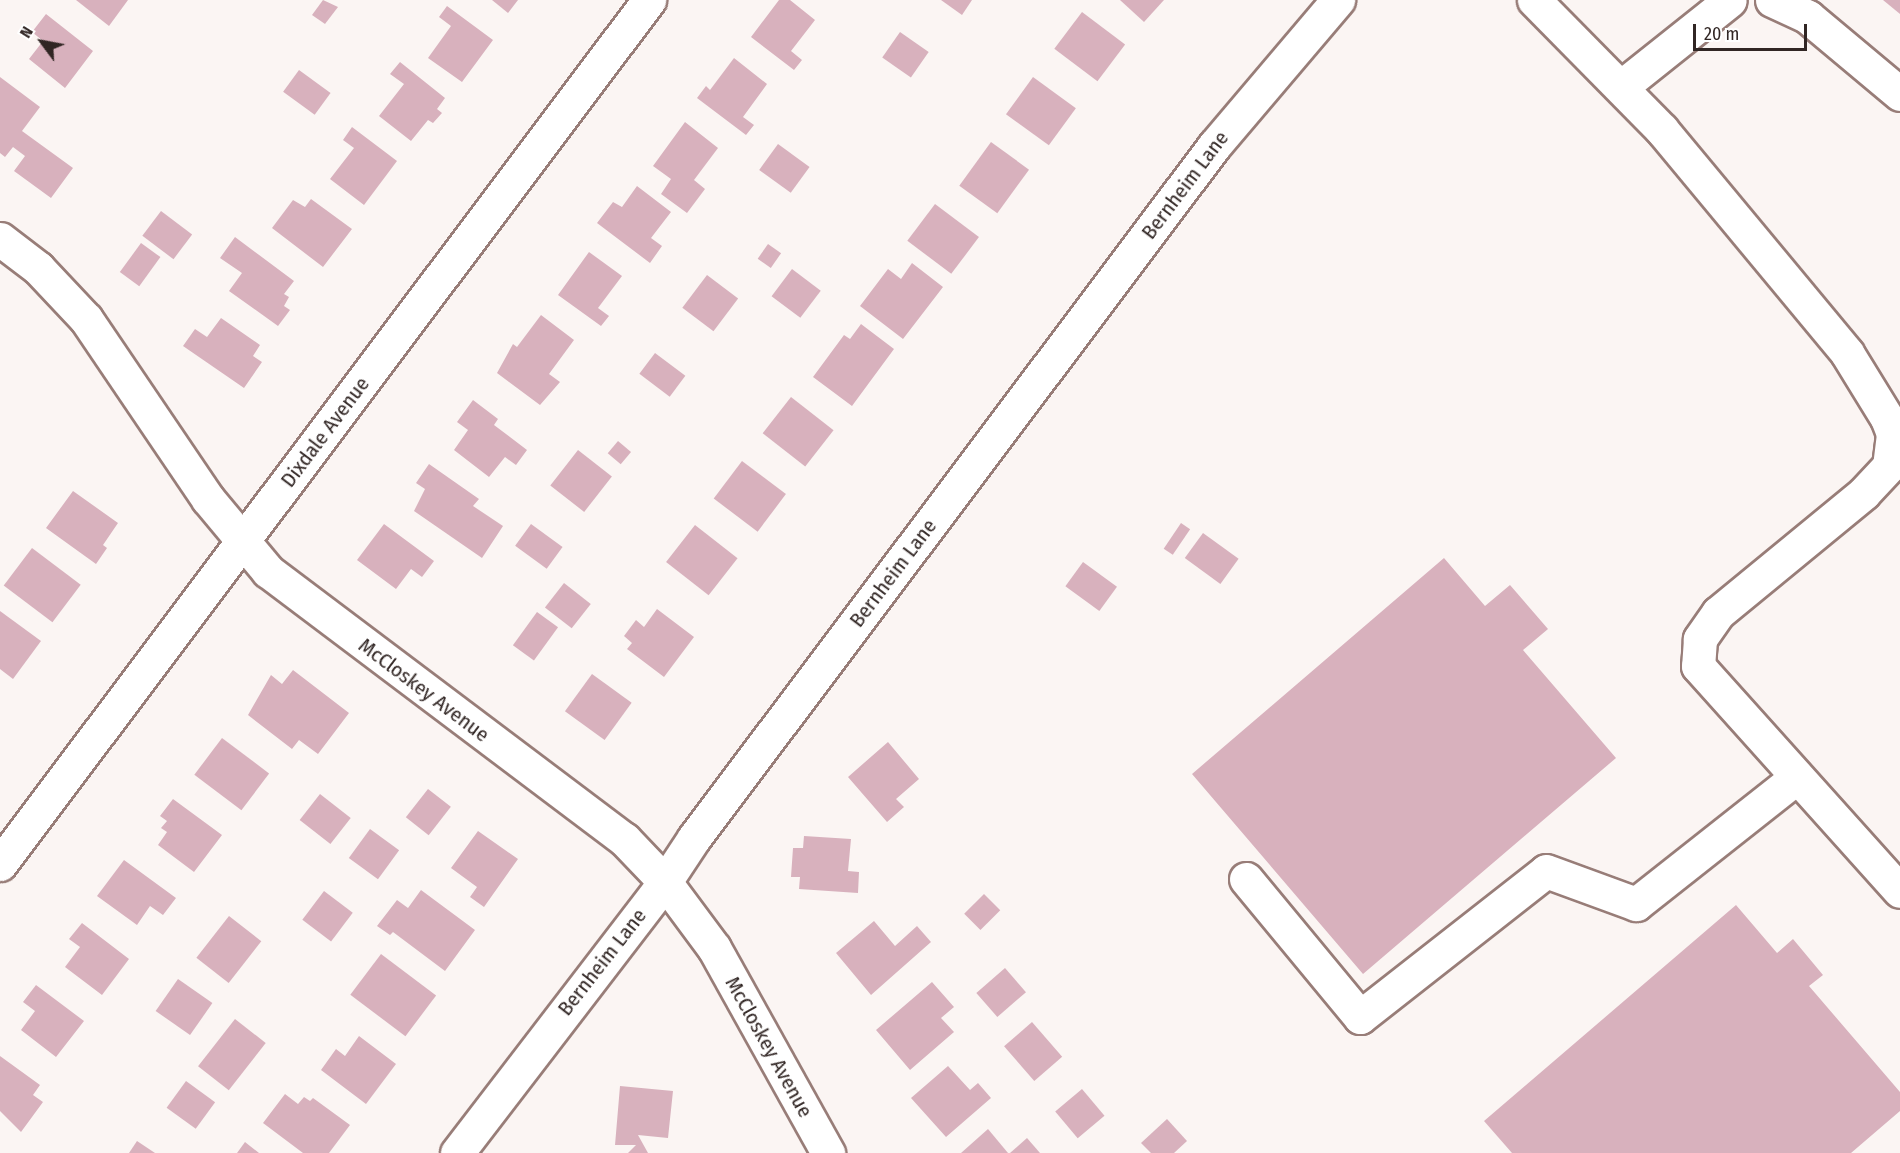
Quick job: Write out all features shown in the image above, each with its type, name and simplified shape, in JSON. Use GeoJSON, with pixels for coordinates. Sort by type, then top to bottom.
{"type":"FeatureCollection","features":[{"type":"Feature","properties":{"kind":"street","name":"Dixdale Avenue"},"geometry":{"type":"LineString","coordinates":[[0,864],[650,0]]}},
{"type":"Feature","properties":{"kind":"street","name":"Bernheim Lane"},"geometry":{"type":"LineString","coordinates":[[457,1153],[665,882],[694,838],[1214,146],[1338,0]]}},
{"type":"Feature","properties":{"kind":"street"},"geometry":{"type":"LineString","coordinates":[[1534,0],[1662,130],[1847,353],[1887,418],[1893,434],[1889,466],[1864,493],[1718,613],[1700,639],[1698,666],[1900,891]]}},
{"type":"Feature","properties":{"kind":"street"},"geometry":{"type":"LineString","coordinates":[[1621,87],[1730,0]]}},
{"type":"Feature","properties":{"kind":"street"},"geometry":{"type":"LineString","coordinates":[[1772,0],[1809,17],[1900,94]]}},
{"type":"Feature","properties":{"kind":"street","name":"McCloskey Avenue"},"geometry":{"type":"LineString","coordinates":[[0,239],[38,268],[86,319],[242,542],[268,571],[624,839],[665,882],[714,948],[828,1153]]}},
{"type":"Feature","properties":{"kind":"street"},"geometry":{"type":"LineString","coordinates":[[1246,879],[1360,1017],[1546,872],[1636,904],[1797,777]]}},
{"type":"Feature","properties":{"kind":"building"},"geometry":{"type":"Polygon","coordinates":[[[76,0],[128,0],[109,26],[76,0]]]}},
{"type":"Feature","properties":{"kind":"building"},"geometry":{"type":"Polygon","coordinates":[[[323,0],[338,7],[325,24],[312,15],[323,0]]]}},
{"type":"Feature","properties":{"kind":"building"},"geometry":{"type":"Polygon","coordinates":[[[492,0],[518,0],[508,13],[492,0]]]}},
{"type":"Feature","properties":{"kind":"building"},"geometry":{"type":"Polygon","coordinates":[[[779,0],[790,0],[815,20],[791,51],[802,60],[794,70],[751,37],[779,0]]]}},
{"type":"Feature","properties":{"kind":"building"},"geometry":{"type":"Polygon","coordinates":[[[941,0],[972,0],[962,15],[941,0]]]}},
{"type":"Feature","properties":{"kind":"building"},"geometry":{"type":"Polygon","coordinates":[[[1120,0],[1164,0],[1144,22],[1120,0]]]}},
{"type":"Feature","properties":{"kind":"building"},"geometry":{"type":"Polygon","coordinates":[[[1883,0],[1900,0],[1900,14],[1883,0]]]}},
{"type":"Feature","properties":{"kind":"building"},"geometry":{"type":"Polygon","coordinates":[[[447,6],[493,40],[462,82],[428,58],[451,26],[439,17],[447,6]]]}},
{"type":"Feature","properties":{"kind":"building"},"geometry":{"type":"Polygon","coordinates":[[[1082,12],[1125,44],[1097,81],[1054,49],[1082,12]]]}},
{"type":"Feature","properties":{"kind":"building"},"geometry":{"type":"Polygon","coordinates":[[[46,14],[93,51],[65,88],[29,59],[43,41],[32,32],[46,14]]]}},
{"type":"Feature","properties":{"kind":"building"},"geometry":{"type":"Polygon","coordinates":[[[900,32],[929,52],[911,77],[882,57],[900,32]]]}},
{"type":"Feature","properties":{"kind":"building"},"geometry":{"type":"Polygon","coordinates":[[[734,58],[767,84],[743,117],[754,125],[746,135],[697,98],[706,86],[710,90],[734,58]]]}},
{"type":"Feature","properties":{"kind":"building"},"geometry":{"type":"Polygon","coordinates":[[[400,62],[445,98],[437,109],[442,113],[433,123],[428,120],[411,141],[379,116],[404,84],[390,74],[400,62]]]}},
{"type":"Feature","properties":{"kind":"building"},"geometry":{"type":"Polygon","coordinates":[[[299,70],[331,93],[315,115],[283,92],[299,70]]]}},
{"type":"Feature","properties":{"kind":"building"},"geometry":{"type":"Polygon","coordinates":[[[0,77],[40,107],[22,131],[73,168],[51,198],[14,171],[25,156],[13,147],[5,157],[0,153],[0,77]]]}},
{"type":"Feature","properties":{"kind":"building"},"geometry":{"type":"Polygon","coordinates":[[[1033,77],[1076,108],[1049,145],[1006,114],[1033,77]]]}},
{"type":"Feature","properties":{"kind":"building"},"geometry":{"type":"Polygon","coordinates":[[[685,122],[718,148],[694,180],[705,189],[687,213],[661,194],[671,179],[653,166],[685,122]]]}},
{"type":"Feature","properties":{"kind":"building"},"geometry":{"type":"Polygon","coordinates":[[[352,127],[397,161],[364,205],[330,179],[354,148],[343,140],[352,127]]]}},
{"type":"Feature","properties":{"kind":"building"},"geometry":{"type":"Polygon","coordinates":[[[991,142],[1029,170],[997,213],[959,186],[991,142]]]}},
{"type":"Feature","properties":{"kind":"building"},"geometry":{"type":"Polygon","coordinates":[[[778,144],[810,167],[791,193],[759,170],[778,144]]]}},
{"type":"Feature","properties":{"kind":"building"},"geometry":{"type":"Polygon","coordinates":[[[637,186],[671,212],[651,238],[662,246],[650,263],[597,223],[613,202],[622,207],[637,186]]]}},
{"type":"Feature","properties":{"kind":"building"},"geometry":{"type":"Polygon","coordinates":[[[311,199],[352,229],[323,267],[272,228],[293,200],[305,207],[311,199]]]}},
{"type":"Feature","properties":{"kind":"building"},"geometry":{"type":"Polygon","coordinates":[[[935,204],[979,237],[951,274],[907,241],[935,204]]]}},
{"type":"Feature","properties":{"kind":"building"},"geometry":{"type":"Polygon","coordinates":[[[161,211],[192,234],[173,259],[142,236],[161,211]]]}},
{"type":"Feature","properties":{"kind":"building"},"geometry":{"type":"Polygon","coordinates":[[[235,237],[294,281],[284,294],[289,297],[284,306],[290,310],[278,326],[229,291],[242,273],[220,258],[235,237]]]}},
{"type":"Feature","properties":{"kind":"building"},"geometry":{"type":"Polygon","coordinates":[[[141,243],[160,257],[139,286],[120,272],[141,243]]]}},
{"type":"Feature","properties":{"kind":"building"},"geometry":{"type":"Polygon","coordinates":[[[768,244],[781,253],[771,268],[758,259],[768,244]]]}},
{"type":"Feature","properties":{"kind":"building"},"geometry":{"type":"Polygon","coordinates":[[[589,252],[622,276],[598,308],[609,316],[601,326],[558,295],[589,252]]]}},
{"type":"Feature","properties":{"kind":"building"},"geometry":{"type":"Polygon","coordinates":[[[912,263],[943,287],[903,339],[860,306],[888,269],[901,279],[912,263]]]}},
{"type":"Feature","properties":{"kind":"building"},"geometry":{"type":"Polygon","coordinates":[[[792,269],[821,291],[800,318],[772,296],[792,269]]]}},
{"type":"Feature","properties":{"kind":"building"},"geometry":{"type":"Polygon","coordinates":[[[707,275],[738,298],[713,331],[682,308],[707,275]]]}},
{"type":"Feature","properties":{"kind":"building"},"geometry":{"type":"Polygon","coordinates":[[[541,315],[574,340],[549,374],[560,382],[540,405],[497,373],[513,344],[517,347],[541,315]]]}},
{"type":"Feature","properties":{"kind":"building"},"geometry":{"type":"Polygon","coordinates":[[[221,318],[260,345],[253,356],[262,362],[244,388],[183,346],[195,329],[207,337],[221,318]]]}},
{"type":"Feature","properties":{"kind":"building"},"geometry":{"type":"Polygon","coordinates":[[[861,324],[894,349],[852,406],[813,377],[844,335],[850,339],[861,324]]]}},
{"type":"Feature","properties":{"kind":"building"},"geometry":{"type":"Polygon","coordinates":[[[655,353],[685,376],[670,397],[639,374],[655,353]]]}},
{"type":"Feature","properties":{"kind":"building"},"geometry":{"type":"Polygon","coordinates":[[[791,397],[834,430],[805,466],[763,433],[791,397]]]}},
{"type":"Feature","properties":{"kind":"building"},"geometry":{"type":"Polygon","coordinates":[[[473,400],[498,419],[494,425],[527,450],[516,465],[505,457],[489,477],[454,450],[468,430],[457,422],[473,400]]]}},
{"type":"Feature","properties":{"kind":"building"},"geometry":{"type":"Polygon","coordinates":[[[618,441],[631,452],[621,464],[608,453],[618,441]]]}},
{"type":"Feature","properties":{"kind":"building"},"geometry":{"type":"Polygon","coordinates":[[[578,450],[612,476],[584,512],[550,485],[578,450]]]}},
{"type":"Feature","properties":{"kind":"building"},"geometry":{"type":"Polygon","coordinates":[[[742,461],[786,494],[758,532],[714,499],[742,461]]]}},
{"type":"Feature","properties":{"kind":"building"},"geometry":{"type":"Polygon","coordinates":[[[429,464],[479,499],[473,506],[503,526],[482,558],[414,511],[425,489],[416,483],[429,464]]]}},
{"type":"Feature","properties":{"kind":"building"},"geometry":{"type":"Polygon","coordinates":[[[73,491],[118,523],[103,545],[107,548],[96,564],[46,528],[73,491]]]}},
{"type":"Feature","properties":{"kind":"building"},"geometry":{"type":"Polygon","coordinates":[[[1181,523],[1190,529],[1173,555],[1164,549],[1181,523]]]}},
{"type":"Feature","properties":{"kind":"building"},"geometry":{"type":"Polygon","coordinates":[[[384,524],[434,561],[422,577],[411,569],[396,589],[357,560],[384,524]]]}},
{"type":"Feature","properties":{"kind":"building"},"geometry":{"type":"Polygon","coordinates":[[[531,524],[563,547],[547,569],[515,546],[531,524]]]}},
{"type":"Feature","properties":{"kind":"building"},"geometry":{"type":"Polygon","coordinates":[[[695,525],[738,558],[709,595],[666,562],[695,525]]]}},
{"type":"Feature","properties":{"kind":"building"},"geometry":{"type":"Polygon","coordinates":[[[1203,533],[1239,559],[1220,584],[1185,558],[1203,533]]]}},
{"type":"Feature","properties":{"kind":"building"},"geometry":{"type":"Polygon","coordinates":[[[32,548],[81,585],[52,622],[4,586],[32,548]]]}},
{"type":"Feature","properties":{"kind":"building"},"geometry":{"type":"Polygon","coordinates":[[[1444,558],[1485,606],[1510,585],[1548,629],[1523,650],[1616,758],[1363,974],[1192,774],[1444,558]]]}},
{"type":"Feature","properties":{"kind":"building"},"geometry":{"type":"Polygon","coordinates":[[[1083,562],[1117,587],[1099,611],[1065,586],[1083,562]]]}},
{"type":"Feature","properties":{"kind":"building"},"geometry":{"type":"Polygon","coordinates":[[[564,583],[591,604],[572,628],[545,607],[564,583]]]}},
{"type":"Feature","properties":{"kind":"building"},"geometry":{"type":"Polygon","coordinates":[[[657,609],[694,637],[664,677],[627,649],[632,643],[624,636],[636,620],[644,627],[657,609]]]}},
{"type":"Feature","properties":{"kind":"building"},"geometry":{"type":"Polygon","coordinates":[[[0,611],[41,641],[13,679],[0,669],[0,611]]]}},
{"type":"Feature","properties":{"kind":"building"},"geometry":{"type":"Polygon","coordinates":[[[537,612],[558,627],[534,660],[513,645],[537,612]]]}},
{"type":"Feature","properties":{"kind":"building"},"geometry":{"type":"Polygon","coordinates":[[[293,670],[349,713],[318,754],[299,740],[292,749],[248,715],[271,675],[282,684],[293,670]]]}},
{"type":"Feature","properties":{"kind":"building"},"geometry":{"type":"Polygon","coordinates":[[[592,674],[632,703],[605,740],[565,711],[592,674]]]}},
{"type":"Feature","properties":{"kind":"building"},"geometry":{"type":"Polygon","coordinates":[[[222,738],[269,774],[241,810],[194,775],[222,738]]]}},
{"type":"Feature","properties":{"kind":"building"},"geometry":{"type":"Polygon","coordinates":[[[888,742],[919,779],[896,799],[904,807],[887,822],[848,777],[888,742]]]}},
{"type":"Feature","properties":{"kind":"building"},"geometry":{"type":"Polygon","coordinates":[[[428,789],[451,807],[429,835],[406,817],[428,789]]]}},
{"type":"Feature","properties":{"kind":"building"},"geometry":{"type":"Polygon","coordinates":[[[320,794],[351,818],[330,844],[300,820],[320,794]]]}},
{"type":"Feature","properties":{"kind":"building"},"geometry":{"type":"Polygon","coordinates":[[[173,799],[222,835],[194,872],[158,845],[167,832],[161,828],[167,821],[160,816],[173,799]]]}},
{"type":"Feature","properties":{"kind":"building"},"geometry":{"type":"Polygon","coordinates":[[[370,829],[399,850],[378,879],[349,858],[370,829]]]}},
{"type":"Feature","properties":{"kind":"building"},"geometry":{"type":"Polygon","coordinates":[[[478,831],[518,859],[484,907],[470,897],[477,887],[451,868],[478,831]]]}},
{"type":"Feature","properties":{"kind":"building"},"geometry":{"type":"Polygon","coordinates":[[[804,836],[851,839],[848,871],[859,872],[858,893],[799,889],[800,877],[791,877],[793,848],[803,848],[804,836]]]}},
{"type":"Feature","properties":{"kind":"building"},"geometry":{"type":"Polygon","coordinates":[[[124,860],[176,898],[163,915],[150,906],[137,925],[97,896],[124,860]]]}},
{"type":"Feature","properties":{"kind":"building"},"geometry":{"type":"Polygon","coordinates":[[[421,890],[475,930],[445,971],[393,932],[390,935],[377,926],[397,900],[408,908],[421,890]]]}},
{"type":"Feature","properties":{"kind":"building"},"geometry":{"type":"Polygon","coordinates":[[[324,891],[353,913],[331,941],[302,920],[324,891]]]}},
{"type":"Feature","properties":{"kind":"building"},"geometry":{"type":"Polygon","coordinates":[[[984,894],[1000,910],[980,930],[964,914],[984,894]]]}},
{"type":"Feature","properties":{"kind":"building"},"geometry":{"type":"Polygon","coordinates":[[[1736,905],[1777,953],[1793,939],[1823,975],[1809,986],[1900,1092],[1900,1111],[1851,1153],[1512,1153],[1484,1121],[1736,905]]]}},
{"type":"Feature","properties":{"kind":"building"},"geometry":{"type":"Polygon","coordinates":[[[229,916],[261,941],[229,983],[196,958],[229,916]]]}},
{"type":"Feature","properties":{"kind":"building"},"geometry":{"type":"Polygon","coordinates":[[[874,921],[895,946],[917,926],[931,942],[871,995],[836,953],[874,921]]]}},
{"type":"Feature","properties":{"kind":"building"},"geometry":{"type":"Polygon","coordinates":[[[82,923],[129,959],[102,995],[65,967],[80,947],[69,939],[82,923]]]}},
{"type":"Feature","properties":{"kind":"building"},"geometry":{"type":"Polygon","coordinates":[[[381,954],[436,996],[405,1036],[350,995],[381,954]]]}},
{"type":"Feature","properties":{"kind":"building"},"geometry":{"type":"Polygon","coordinates":[[[1005,968],[1026,992],[997,1017],[976,993],[1005,968]]]}},
{"type":"Feature","properties":{"kind":"building"},"geometry":{"type":"Polygon","coordinates":[[[178,979],[212,1003],[190,1035],[156,1011],[178,979]]]}},
{"type":"Feature","properties":{"kind":"building"},"geometry":{"type":"Polygon","coordinates":[[[932,982],[954,1007],[941,1018],[954,1032],[910,1070],[876,1030],[932,982]]]}},
{"type":"Feature","properties":{"kind":"building"},"geometry":{"type":"Polygon","coordinates":[[[36,985],[84,1021],[56,1057],[21,1030],[35,1011],[23,1002],[36,985]]]}},
{"type":"Feature","properties":{"kind":"building"},"geometry":{"type":"Polygon","coordinates":[[[235,1019],[266,1043],[229,1090],[198,1066],[235,1019]]]}},
{"type":"Feature","properties":{"kind":"building"},"geometry":{"type":"Polygon","coordinates":[[[1032,1022],[1062,1057],[1034,1081],[1004,1046],[1032,1022]]]}},
{"type":"Feature","properties":{"kind":"building"},"geometry":{"type":"Polygon","coordinates":[[[359,1036],[396,1064],[366,1104],[321,1070],[336,1049],[345,1056],[359,1036]]]}},
{"type":"Feature","properties":{"kind":"building"},"geometry":{"type":"Polygon","coordinates":[[[0,1056],[40,1085],[33,1095],[43,1102],[21,1132],[0,1111],[0,1056]]]}},
{"type":"Feature","properties":{"kind":"building"},"geometry":{"type":"Polygon","coordinates":[[[948,1066],[970,1090],[978,1083],[991,1098],[946,1137],[911,1098],[948,1066]]]}},
{"type":"Feature","properties":{"kind":"building"},"geometry":{"type":"Polygon","coordinates":[[[186,1081],[215,1102],[196,1129],[167,1108],[186,1081]]]}},
{"type":"Feature","properties":{"kind":"building"},"geometry":{"type":"Polygon","coordinates":[[[620,1086],[673,1091],[668,1138],[638,1135],[648,1153],[628,1153],[636,1145],[615,1145],[620,1086]]]}},
{"type":"Feature","properties":{"kind":"building"},"geometry":{"type":"Polygon","coordinates":[[[1082,1089],[1104,1116],[1078,1138],[1055,1111],[1082,1089]]]}},
{"type":"Feature","properties":{"kind":"building"},"geometry":{"type":"Polygon","coordinates":[[[285,1094],[298,1104],[304,1097],[310,1101],[313,1098],[350,1125],[329,1153],[303,1153],[263,1123],[285,1094]]]}},
{"type":"Feature","properties":{"kind":"building"},"geometry":{"type":"Polygon","coordinates":[[[1167,1119],[1187,1141],[1174,1153],[1151,1153],[1141,1143],[1167,1119]]]}},
{"type":"Feature","properties":{"kind":"building"},"geometry":{"type":"Polygon","coordinates":[[[988,1129],[1008,1153],[961,1153],[988,1129]]]}},
{"type":"Feature","properties":{"kind":"building"},"geometry":{"type":"Polygon","coordinates":[[[1027,1138],[1040,1153],[1010,1153],[1027,1138]]]}},
{"type":"Feature","properties":{"kind":"building"},"geometry":{"type":"Polygon","coordinates":[[[137,1141],[155,1153],[129,1153],[137,1141]]]}},
{"type":"Feature","properties":{"kind":"building"},"geometry":{"type":"Polygon","coordinates":[[[245,1142],[259,1153],[237,1153],[245,1142]]]}}]}
